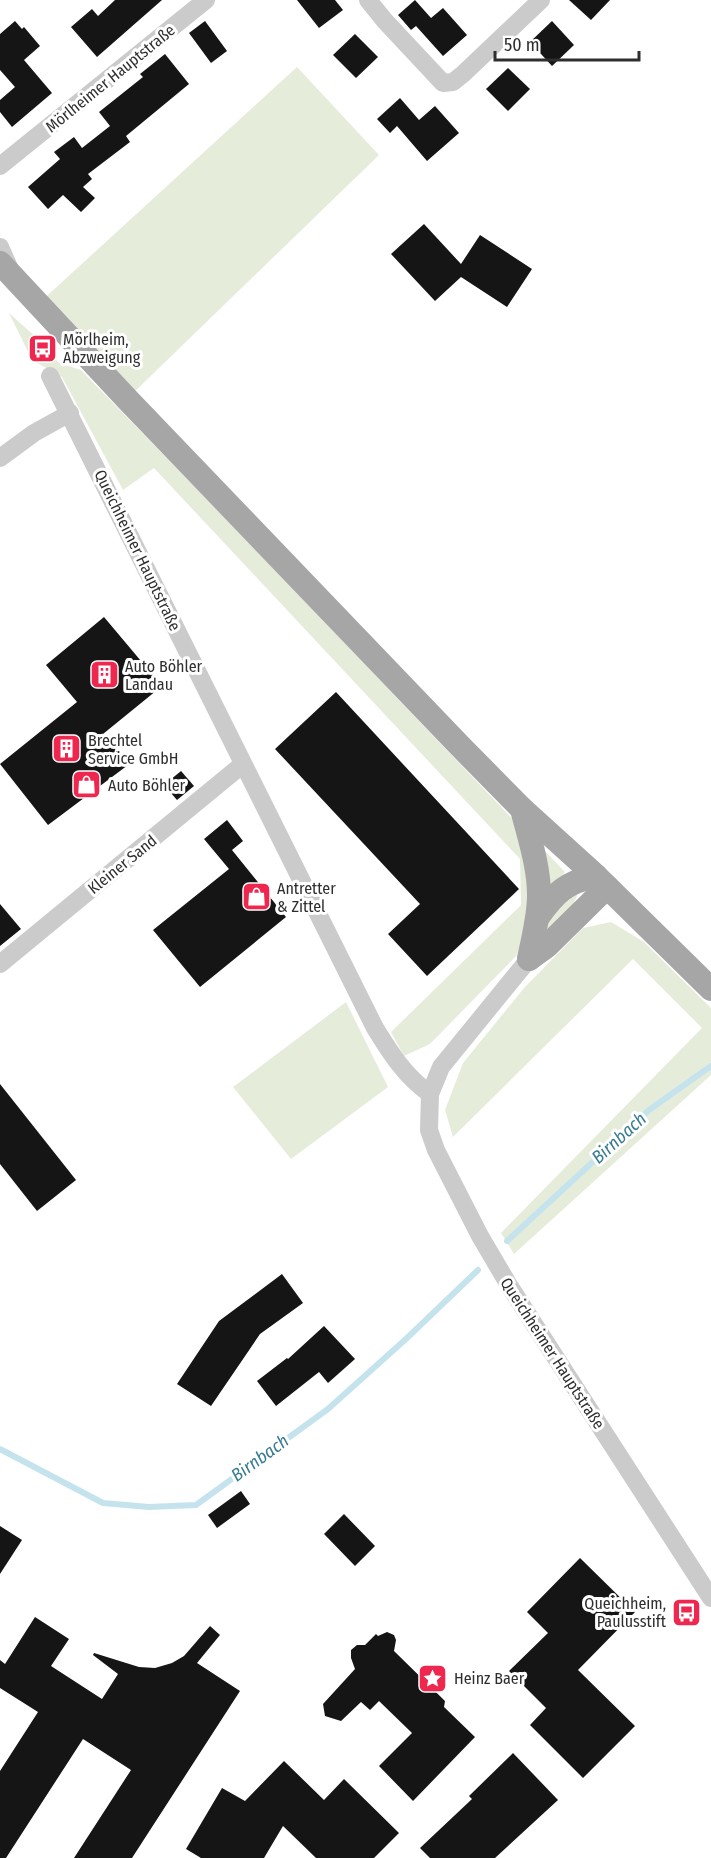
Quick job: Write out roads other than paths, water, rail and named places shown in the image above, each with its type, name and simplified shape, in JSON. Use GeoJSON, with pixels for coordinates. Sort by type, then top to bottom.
{"type":"FeatureCollection","features":[{"type":"Feature","properties":{"kind":"main road"},"geometry":{"type":"LineString","coordinates":[[7,271],[522,809],[601,881],[711,989]]}},
{"type":"Feature","properties":{"kind":"main road"},"geometry":{"type":"LineString","coordinates":[[522,809],[537,877],[538,917],[529,959]]}},
{"type":"Feature","properties":{"kind":"main road"},"geometry":{"type":"LineString","coordinates":[[538,917],[562,888],[572,882],[601,881]]}},
{"type":"Feature","properties":{"kind":"main road"},"geometry":{"type":"LineString","coordinates":[[529,959],[548,946],[601,881]]}},
{"type":"Feature","properties":{"kind":"street","name":"Mörlheimer Hauptstraße"},"geometry":{"type":"LineString","coordinates":[[0,179],[4,160],[206,0]]}},
{"type":"Feature","properties":{"kind":"street"},"geometry":{"type":"LineString","coordinates":[[368,0],[443,83],[453,82],[463,74],[541,0]]}},
{"type":"Feature","properties":{"kind":"street"},"geometry":{"type":"LineString","coordinates":[[0,247],[7,271]]}},
{"type":"Feature","properties":{"kind":"street","name":"Queichheimer Hauptstraße"},"geometry":{"type":"LineString","coordinates":[[50,376],[375,1028],[397,1064],[430,1094]]}},
{"type":"Feature","properties":{"kind":"street"},"geometry":{"type":"LineString","coordinates":[[0,458],[34,433],[70,413]]}},
{"type":"Feature","properties":{"kind":"street","name":"Kleiner Sand"},"geometry":{"type":"LineString","coordinates":[[0,964],[243,764]]}},
{"type":"Feature","properties":{"kind":"street","name":"Queichheimer Hauptstraße"},"geometry":{"type":"LineString","coordinates":[[529,959],[441,1067],[430,1094],[429,1117],[432,1140],[485,1244],[533,1326],[711,1598]]}},
{"type":"Feature","properties":{"kind":"waterway","name":"Birnbach"},"geometry":{"type":"LineString","coordinates":[[507,1241],[649,1110],[711,1066]]}},
{"type":"Feature","properties":{"kind":"waterway","name":"Birnbach"},"geometry":{"type":"LineString","coordinates":[[0,1449],[103,1503],[149,1507],[196,1505],[328,1409],[478,1270]]}},
{"type":"Feature","properties":{"kind":"place","name":"Mörlheim, Abzweigung"},"geometry":{"type":"Point","coordinates":[42,348]}},
{"type":"Feature","properties":{"kind":"place","name":"Auto Böhler Landau"},"geometry":{"type":"Point","coordinates":[104,675]}},
{"type":"Feature","properties":{"kind":"place","name":"Brechtel Service GmbH"},"geometry":{"type":"Point","coordinates":[67,749]}},
{"type":"Feature","properties":{"kind":"place","name":"Auto Böhler"},"geometry":{"type":"Point","coordinates":[87,785]}},
{"type":"Feature","properties":{"kind":"place","name":"Antretter & Zittel"},"geometry":{"type":"Point","coordinates":[256,897]}},
{"type":"Feature","properties":{"kind":"place","name":"Queichheim, Paulusstift"},"geometry":{"type":"Point","coordinates":[687,1612]}},
{"type":"Feature","properties":{"kind":"place","name":"Heinz Baer"},"geometry":{"type":"Point","coordinates":[433,1678]}}]}
